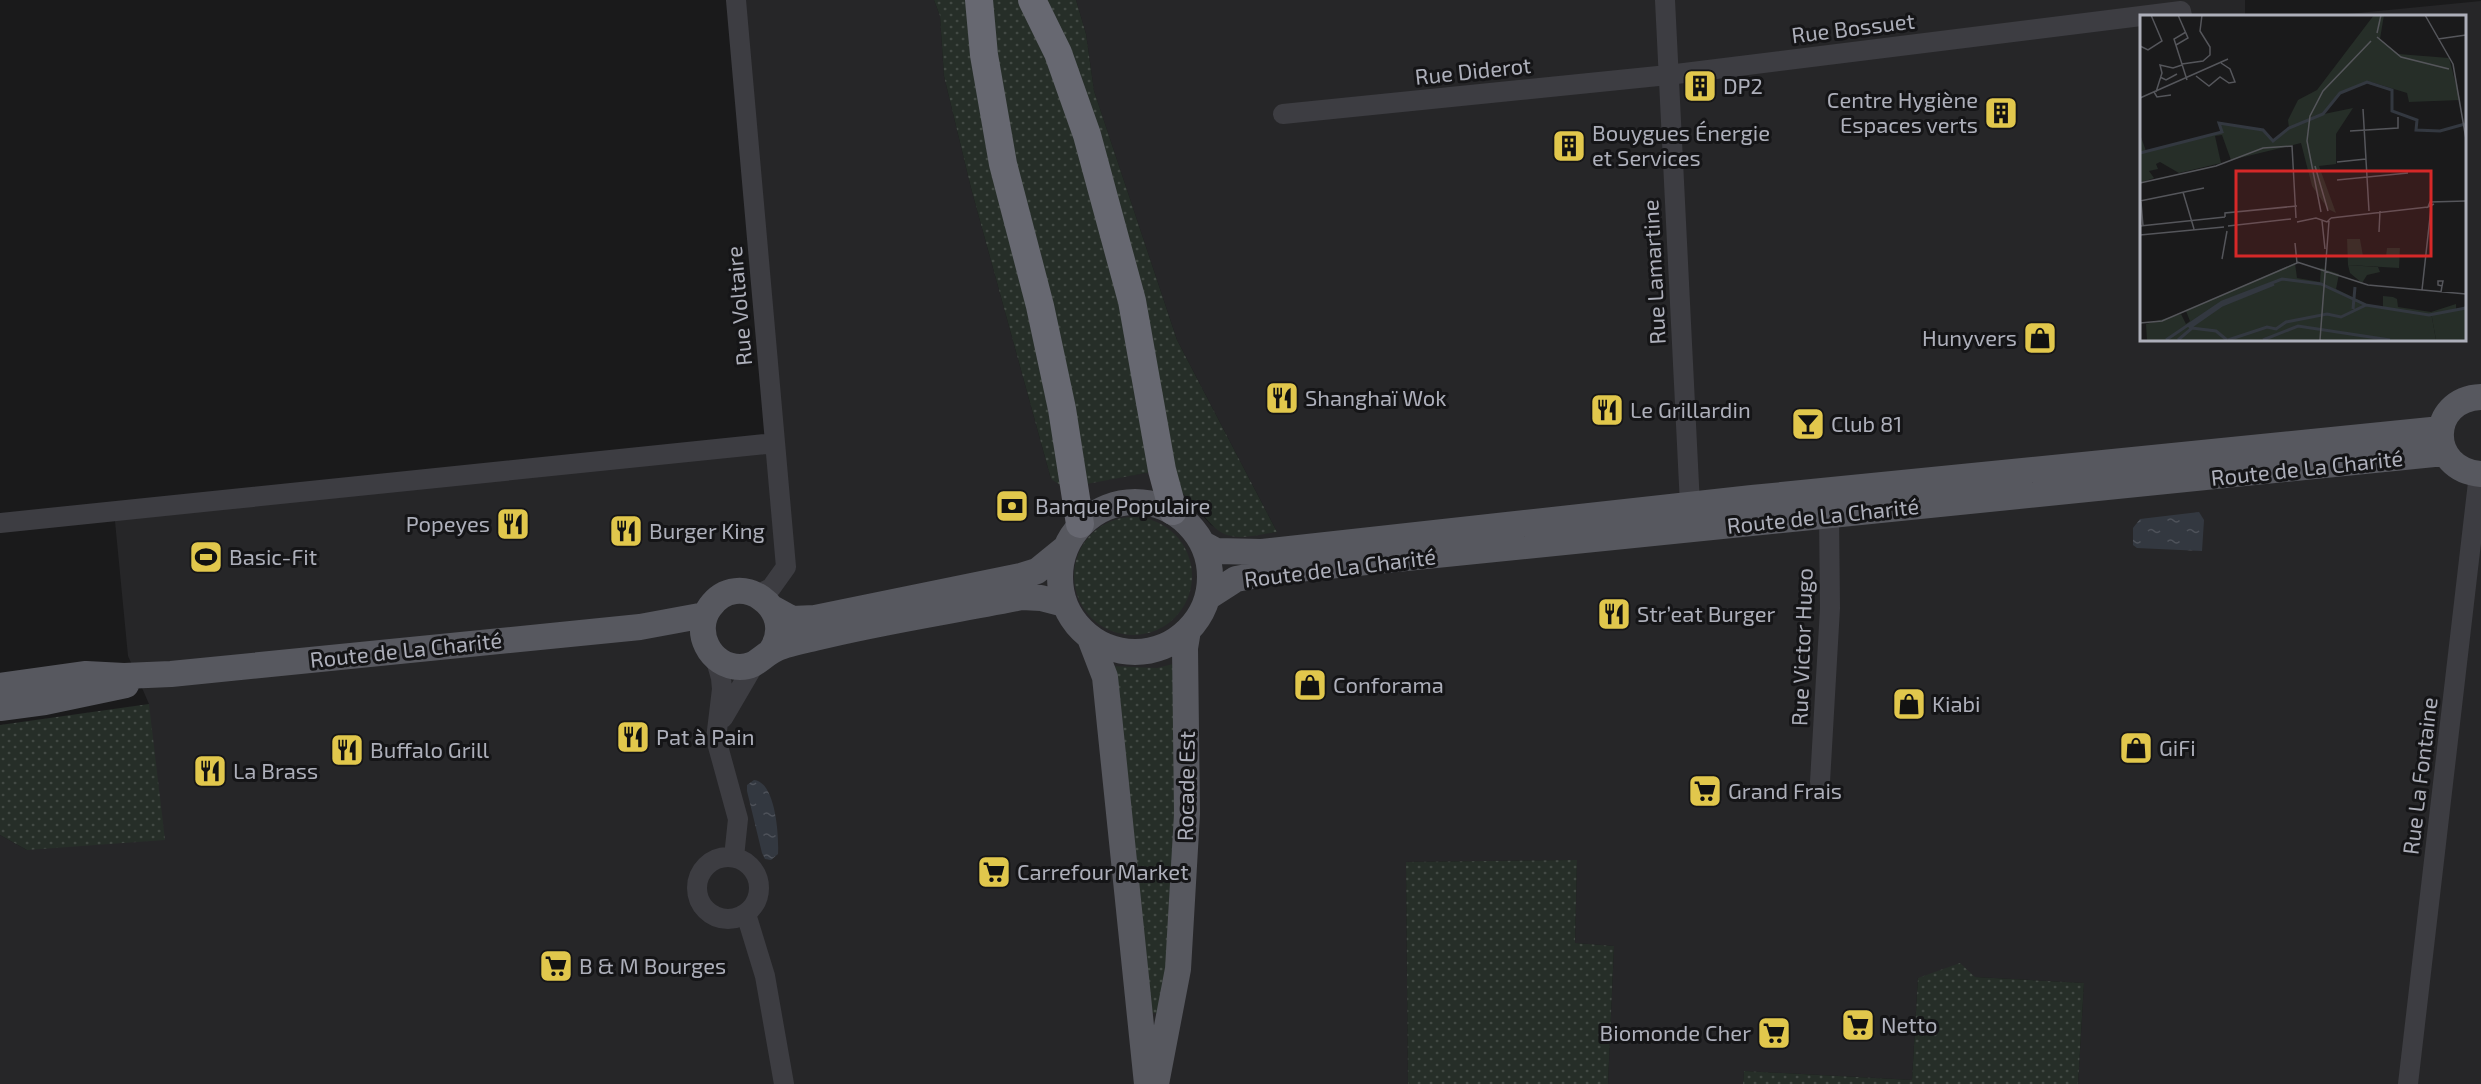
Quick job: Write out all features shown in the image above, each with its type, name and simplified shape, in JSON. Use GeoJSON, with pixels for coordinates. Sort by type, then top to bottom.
{"type":"FeatureCollection","features":[{"type":"Feature","properties":{"kind":"highway"},"geometry":{"type":"LineString","coordinates":[[979,0],[984,55],[1003,164],[1040,306],[1060,397],[1076,485],[1080,524]]}},
{"type":"Feature","properties":{"kind":"highway"},"geometry":{"type":"LineString","coordinates":[[1032,0],[1058,53],[1087,135],[1132,301],[1162,470],[1173,511]]}},
{"type":"Feature","properties":{"kind":"main road"},"geometry":{"type":"LineString","coordinates":[[2480,474],[2460,469],[2443,441],[2446,415],[2456,405],[2472,397],[2481,397]]}},
{"type":"Feature","properties":{"kind":"main road","name":"Route de La Charité"},"geometry":{"type":"LineString","coordinates":[[1203,544],[1216,551],[1262,552],[1690,505],[2443,441]]}},
{"type":"Feature","properties":{"kind":"main road","name":"Route de La Charité"},"geometry":{"type":"LineString","coordinates":[[1208,597],[1236,579],[1278,571],[1503,550],[1829,514],[2296,470],[2443,441]]}},
{"type":"Feature","properties":{"kind":"main road"},"geometry":{"type":"LineString","coordinates":[[1064,549],[1059,577],[1064,604],[1075,623],[1090,638],[1109,648],[1130,652],[1151,650],[1171,643],[1188,630],[1200,615],[1208,597],[1211,579],[1209,561],[1203,544],[1191,525],[1173,511],[1149,502],[1124,502],[1100,509],[1080,524],[1064,549],[1037,571],[1021,576],[815,618],[792,619],[765,602],[741,591],[724,595],[715,601],[705,615],[703,627],[709,649],[733,666],[762,658],[815,638],[1022,597],[1041,598],[1064,604]]}},
{"type":"Feature","properties":{"kind":"main road"},"geometry":{"type":"LineString","coordinates":[[762,658],[778,632],[778,622],[765,602]]}},
{"type":"Feature","properties":{"kind":"main road","name":"Route de La Charité"},"geometry":{"type":"LineString","coordinates":[[0,686],[86,674],[124,676],[171,674],[640,627],[693,615],[705,615]]}},
{"type":"Feature","properties":{"kind":"main road","name":"Route de La Charité"},"geometry":{"type":"LineString","coordinates":[[640,627],[709,649]]}},
{"type":"Feature","properties":{"kind":"main road","name":"Rocade Est"},"geometry":{"type":"LineString","coordinates":[[1156,1084],[1178,969],[1187,814],[1185,648],[1188,630]]}},
{"type":"Feature","properties":{"kind":"main road"},"geometry":{"type":"LineString","coordinates":[[1090,638],[1105,677],[1147,1084]]}},
{"type":"Feature","properties":{"kind":"main road","name":"Route de La Charité"},"geometry":{"type":"LineString","coordinates":[[0,708],[80,695],[171,674]]}},
{"type":"Feature","properties":{"kind":"street","name":"Rue Voltaire"},"geometry":{"type":"LineString","coordinates":[[736,0],[786,567],[771,588],[765,602]]}},
{"type":"Feature","properties":{"kind":"street","name":"Rue Lamartine"},"geometry":{"type":"LineString","coordinates":[[1665,0],[1690,505]]}},
{"type":"Feature","properties":{"kind":"street","name":"Rue Bossuet"},"geometry":{"type":"LineString","coordinates":[[2149,15],[2181,11],[2182,15]]}},
{"type":"Feature","properties":{"kind":"street","name":"Rue Bossuet"},"geometry":{"type":"LineString","coordinates":[[1668,75],[2140,16]]}},
{"type":"Feature","properties":{"kind":"street","name":"Rue Diderot"},"geometry":{"type":"LineString","coordinates":[[1283,114],[1668,75]]}},
{"type":"Feature","properties":{"kind":"street"},"geometry":{"type":"LineString","coordinates":[[0,523],[775,443]]}},
{"type":"Feature","properties":{"kind":"street","name":"Rue La Fontaine"},"geometry":{"type":"LineString","coordinates":[[2408,1084],[2480,474]]}},
{"type":"Feature","properties":{"kind":"street","name":"Rue Victor Hugo"},"geometry":{"type":"LineString","coordinates":[[1820,782],[1830,608],[1829,514]]}},
{"type":"Feature","properties":{"kind":"street"},"geometry":{"type":"LineString","coordinates":[[709,649],[721,678],[716,739],[738,819],[734,857]]}},
{"type":"Feature","properties":{"kind":"street"},"geometry":{"type":"LineString","coordinates":[[719,723],[728,712],[733,697],[762,658]]}},
{"type":"Feature","properties":{"kind":"street"},"geometry":{"type":"LineString","coordinates":[[724,857],[734,857],[744,861],[757,877],[758,897],[754,906],[746,914],[727,920],[716,918],[707,912],[697,895],[696,884],[705,866],[724,857]]}},
{"type":"Feature","properties":{"kind":"street"},"geometry":{"type":"LineString","coordinates":[[746,914],[765,976],[784,1084]]}},
{"type":"Feature","properties":{"kind":"shaded area"},"geometry":{"type":"Polygon","coordinates":[[[736,0],[934,0],[940,16],[944,76],[971,188],[1051,479],[1075,485],[1162,470],[1211,525],[1231,536],[1277,532],[1177,340],[1094,91],[1086,34],[1076,0],[2245,0],[2245,15],[2140,15],[2140,340],[2466,340],[2466,15],[2337,15],[2481,1],[2481,1084],[2078,1084],[2084,983],[1975,977],[1918,978],[1912,1080],[1744,1071],[1743,1084],[1608,1084],[1614,946],[1575,943],[1577,860],[1406,862],[1408,1084],[0,1084],[0,835],[27,850],[149,704],[128,656],[114,511],[774,434],[736,0]]]}},
{"type":"Feature","properties":{"kind":"shaded area"},"geometry":{"type":"Polygon","coordinates":[[[934,0],[1076,0],[1086,34],[1094,91],[1177,340],[1277,532],[1242,537],[1220,532],[1162,470],[1065,488],[1051,479],[971,188],[944,76],[940,16],[934,0]]]}},
{"type":"Feature","properties":{"kind":"shaded area"},"geometry":{"type":"Polygon","coordinates":[[[1133,517],[1155,522],[1175,534],[1187,554],[1192,576],[1187,598],[1175,618],[1155,630],[1133,635],[1111,630],[1091,618],[1079,598],[1074,576],[1079,554],[1091,534],[1111,522],[1133,517]]]}},
{"type":"Feature","properties":{"kind":"shaded area"},"geometry":{"type":"Polygon","coordinates":[[[1177,663],[1182,780],[1165,1014],[1144,1012],[1111,666],[1157,668],[1177,663]]]}},
{"type":"Feature","properties":{"kind":"shaded area"},"geometry":{"type":"Polygon","coordinates":[[[149,704],[165,840],[27,850],[0,835],[0,725],[149,704]]]}},
{"type":"Feature","properties":{"kind":"shaded area"},"geometry":{"type":"Polygon","coordinates":[[[1577,860],[1575,943],[1614,946],[1608,1084],[1408,1084],[1406,862],[1577,860]]]}},
{"type":"Feature","properties":{"kind":"shaded area"},"geometry":{"type":"Polygon","coordinates":[[[1960,963],[1975,977],[2084,983],[2078,1084],[1743,1084],[1744,1071],[1912,1080],[1918,978],[1960,963]]]}},
{"type":"Feature","properties":{"kind":"water"},"geometry":{"type":"Polygon","coordinates":[[[2199,512],[2204,520],[2202,551],[2137,548],[2133,545],[2133,528],[2140,519],[2199,512]]]}},
{"type":"Feature","properties":{"kind":"water"},"geometry":{"type":"Polygon","coordinates":[[[754,780],[761,783],[767,790],[775,811],[778,854],[771,860],[765,859],[762,853],[747,791],[747,785],[754,780]]]}},
{"type":"Feature","properties":{"kind":"place","name":"DP2"},"geometry":{"type":"Point","coordinates":[1700,86]}},
{"type":"Feature","properties":{"kind":"place","name":"Centre Hygiène Espaces verts"},"geometry":{"type":"Point","coordinates":[2001,113]}},
{"type":"Feature","properties":{"kind":"place","name":"Bouygues Énergie et Services"},"geometry":{"type":"Point","coordinates":[1569,146]}},
{"type":"Feature","properties":{"kind":"place","name":"Hunyvers"},"geometry":{"type":"Point","coordinates":[2040,338]}},
{"type":"Feature","properties":{"kind":"place","name":"Shanghaï Wok"},"geometry":{"type":"Point","coordinates":[1282,398]}},
{"type":"Feature","properties":{"kind":"place","name":"Le Grillardin"},"geometry":{"type":"Point","coordinates":[1607,410]}},
{"type":"Feature","properties":{"kind":"place","name":"Club 81"},"geometry":{"type":"Point","coordinates":[1808,424]}},
{"type":"Feature","properties":{"kind":"place","name":"Banque Populaire"},"geometry":{"type":"Point","coordinates":[1012,506]}},
{"type":"Feature","properties":{"kind":"place","name":"Popeyes"},"geometry":{"type":"Point","coordinates":[513,524]}},
{"type":"Feature","properties":{"kind":"place","name":"Burger King"},"geometry":{"type":"Point","coordinates":[626,531]}},
{"type":"Feature","properties":{"kind":"place","name":"Basic-Fit"},"geometry":{"type":"Point","coordinates":[206,557]}},
{"type":"Feature","properties":{"kind":"place","name":"Str’eat Burger"},"geometry":{"type":"Point","coordinates":[1614,614]}},
{"type":"Feature","properties":{"kind":"place","name":"Conforama"},"geometry":{"type":"Point","coordinates":[1310,685]}},
{"type":"Feature","properties":{"kind":"place","name":"Kiabi"},"geometry":{"type":"Point","coordinates":[1909,704]}},
{"type":"Feature","properties":{"kind":"place","name":"Pat à Pain"},"geometry":{"type":"Point","coordinates":[633,737]}},
{"type":"Feature","properties":{"kind":"place","name":"GiFi"},"geometry":{"type":"Point","coordinates":[2136,748]}},
{"type":"Feature","properties":{"kind":"place","name":"Buffalo Grill"},"geometry":{"type":"Point","coordinates":[347,750]}},
{"type":"Feature","properties":{"kind":"place","name":"La Brass"},"geometry":{"type":"Point","coordinates":[210,771]}},
{"type":"Feature","properties":{"kind":"place","name":"Grand Frais"},"geometry":{"type":"Point","coordinates":[1705,791]}},
{"type":"Feature","properties":{"kind":"place","name":"Carrefour Market"},"geometry":{"type":"Point","coordinates":[994,872]}},
{"type":"Feature","properties":{"kind":"place","name":"B & M Bourges"},"geometry":{"type":"Point","coordinates":[556,966]}},
{"type":"Feature","properties":{"kind":"place","name":"Netto"},"geometry":{"type":"Point","coordinates":[1858,1025]}},
{"type":"Feature","properties":{"kind":"place","name":"Biomonde Cher"},"geometry":{"type":"Point","coordinates":[1774,1033]}}]}
